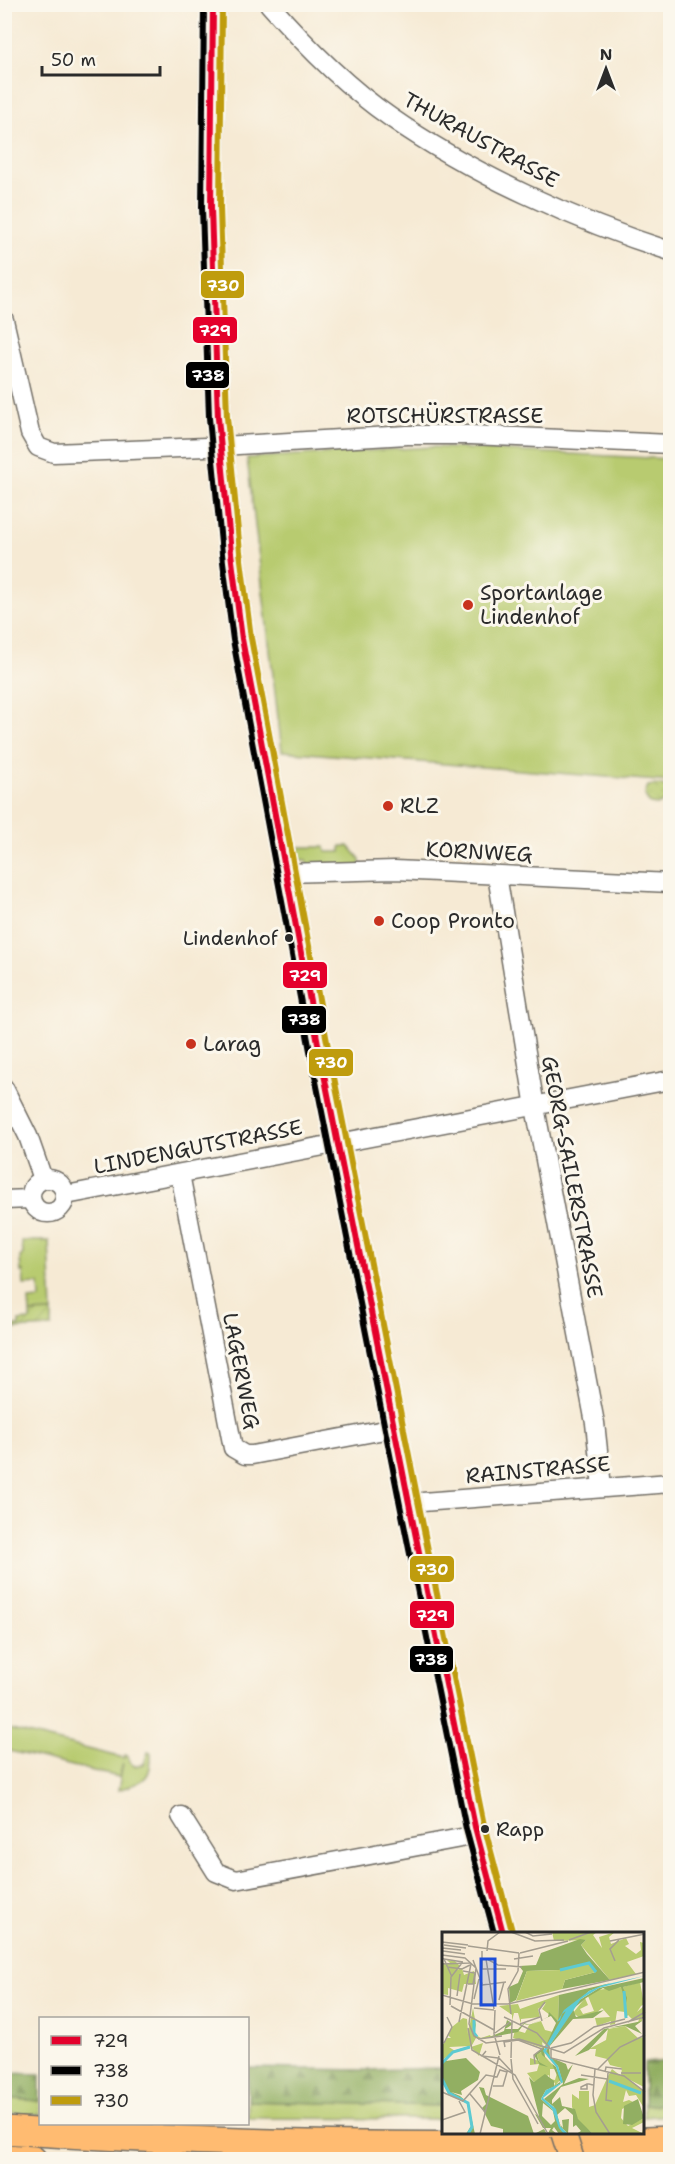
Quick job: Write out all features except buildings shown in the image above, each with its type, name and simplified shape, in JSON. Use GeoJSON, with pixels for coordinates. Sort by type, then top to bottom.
{"type":"FeatureCollection","features":[{"type":"Feature","properties":{"kind":"highway"},"geometry":{"type":"LineString","coordinates":[[645,2128],[670,2126]]}},
{"type":"Feature","properties":{"kind":"highway"},"geometry":{"type":"LineString","coordinates":[[4,2130],[219,2141],[397,2145],[670,2140]]}},
{"type":"Feature","properties":{"kind":"highway"},"geometry":{"type":"LineString","coordinates":[[496,2144],[595,2134]]}},
{"type":"Feature","properties":{"kind":"highway"},"geometry":{"type":"LineString","coordinates":[[4,2158],[33,2160]]}},
{"type":"Feature","properties":{"kind":"main road"},"geometry":{"type":"LineString","coordinates":[[213,4],[211,219],[220,446],[244,650],[285,873],[409,1503],[477,1835],[503,1932]]}},
{"type":"Feature","properties":{"kind":"main road"},"geometry":{"type":"LineString","coordinates":[[563,2134],[572,2160]]}},
{"type":"Feature","properties":{"kind":"street","name":"THURAUSTRASSE"},"geometry":{"type":"LineString","coordinates":[[269,4],[348,83],[388,116],[418,135],[512,187],[580,217],[670,251]]}},
{"type":"Feature","properties":{"kind":"street","name":"ROTSCHÜRSTRASSE"},"geometry":{"type":"LineString","coordinates":[[4,320],[30,434],[38,447],[54,453],[407,435],[471,435],[670,444]]}},
{"type":"Feature","properties":{"kind":"street","name":"KORNWEG"},"geometry":{"type":"LineString","coordinates":[[285,873],[395,870],[670,883]]}},
{"type":"Feature","properties":{"kind":"street","name":"GEORG-SAILERSTRASSE"},"geometry":{"type":"LineString","coordinates":[[497,875],[535,1107],[595,1424],[602,1487]]}},
{"type":"Feature","properties":{"kind":"street","name":"LINDENGUTSTRASSE"},"geometry":{"type":"LineString","coordinates":[[66,1195],[670,1080]]}},
{"type":"Feature","properties":{"kind":"street"},"geometry":{"type":"LineString","coordinates":[[4,1088],[28,1136],[43,1179]]}},
{"type":"Feature","properties":{"kind":"street","name":"LAGERWEG"},"geometry":{"type":"LineString","coordinates":[[180,1174],[234,1448],[245,1455],[252,1455],[395,1428]]}},
{"type":"Feature","properties":{"kind":"street"},"geometry":{"type":"LineString","coordinates":[[43,1179],[54,1179],[62,1185],[66,1195],[60,1209],[50,1213],[36,1208],[31,1199],[32,1189],[43,1179]]}},
{"type":"Feature","properties":{"kind":"street"},"geometry":{"type":"LineString","coordinates":[[4,1200],[31,1199]]}},
{"type":"Feature","properties":{"kind":"street","name":"RAINSTRASSE"},"geometry":{"type":"LineString","coordinates":[[409,1503],[670,1483]]}},
{"type":"Feature","properties":{"kind":"street"},"geometry":{"type":"LineString","coordinates":[[181,1816],[216,1872],[236,1880],[477,1835]]}},
{"type":"Feature","properties":{"kind":"green space","name":"Sportanlage Lindenhof"},"geometry":{"type":"Polygon","coordinates":[[[432,447],[670,459],[670,782],[282,751],[247,458],[432,447]]]}},
{"type":"Feature","properties":{"kind":"green space"},"geometry":{"type":"Polygon","coordinates":[[[648,786],[670,787],[670,799],[657,805],[650,804],[645,795],[648,786]]]}},
{"type":"Feature","properties":{"kind":"green space"},"geometry":{"type":"Polygon","coordinates":[[[341,846],[349,846],[360,859],[360,867],[308,867],[306,860],[300,860],[297,847],[325,847],[326,852],[341,852],[341,846]]]}},
{"type":"Feature","properties":{"kind":"green space"},"geometry":{"type":"Polygon","coordinates":[[[22,1241],[49,1241],[52,1312],[30,1313],[29,1300],[40,1299],[39,1284],[24,1285],[20,1257],[23,1254],[22,1241]]]}},
{"type":"Feature","properties":{"kind":"green space"},"geometry":{"type":"Polygon","coordinates":[[[52,1312],[52,1327],[13,1329],[14,1326],[19,1326],[19,1321],[30,1320],[30,1313],[52,1312]]]}},
{"type":"Feature","properties":{"kind":"green space"},"geometry":{"type":"Polygon","coordinates":[[[4,1728],[124,1758],[125,1755],[134,1766],[144,1764],[148,1752],[151,1753],[150,1769],[148,1775],[140,1782],[118,1790],[123,1763],[119,1777],[5,1750],[4,1728]]]}},
{"type":"Feature","properties":{"kind":"green space"},"geometry":{"type":"Polygon","coordinates":[[[670,2061],[670,2104],[645,2105],[645,2063],[670,2061]]]}},
{"type":"Feature","properties":{"kind":"green space"},"geometry":{"type":"Polygon","coordinates":[[[249,2068],[362,2070],[442,2068],[442,2106],[249,2101],[249,2068]]]}},
{"type":"Feature","properties":{"kind":"green space"},"geometry":{"type":"Polygon","coordinates":[[[5,2073],[39,2074],[39,2101],[5,2098],[5,2073]]]}},
{"type":"Feature","properties":{"kind":"green space"},"geometry":{"type":"Polygon","coordinates":[[[4,2098],[39,2101],[39,2115],[5,2113],[4,2098]]]}},
{"type":"Feature","properties":{"kind":"green space"},"geometry":{"type":"Polygon","coordinates":[[[249,2101],[442,2106],[442,2119],[249,2118],[249,2101]]]}},
{"type":"Feature","properties":{"kind":"green space"},"geometry":{"type":"Polygon","coordinates":[[[670,2104],[670,2115],[645,2117],[645,2105],[670,2104]]]}},
{"type":"Feature","properties":{"kind":"transit line","name":"738"},"geometry":{"type":"LineString","coordinates":[[204,4],[202,208],[209,418],[233,640],[310,1051],[400,1505],[466,1829],[494,1932]]}},
{"type":"Feature","properties":{"kind":"transit line","name":"729"},"geometry":{"type":"LineString","coordinates":[[213,4],[211,208],[218,418],[242,639],[319,1049],[409,1503],[475,1827],[503,1932]]}},
{"type":"Feature","properties":{"kind":"transit line","name":"730"},"geometry":{"type":"LineString","coordinates":[[222,4],[220,208],[227,417],[251,638],[328,1047],[418,1501],[484,1825],[512,1931]]}},
{"type":"Feature","properties":{"kind":"place","name":"Sportanlage Lindenhof"},"geometry":{"type":"Point","coordinates":[468,605]}},
{"type":"Feature","properties":{"kind":"place","name":"RLZ"},"geometry":{"type":"Point","coordinates":[388,806]}},
{"type":"Feature","properties":{"kind":"place","name":"Coop Pronto"},"geometry":{"type":"Point","coordinates":[379,921]}},
{"type":"Feature","properties":{"kind":"place","name":"Lindenhof"},"geometry":{"type":"Point","coordinates":[289,938]}},
{"type":"Feature","properties":{"kind":"place","name":"Larag"},"geometry":{"type":"Point","coordinates":[191,1044]}},
{"type":"Feature","properties":{"kind":"place","name":"Rapp"},"geometry":{"type":"Point","coordinates":[485,1829]}}]}
